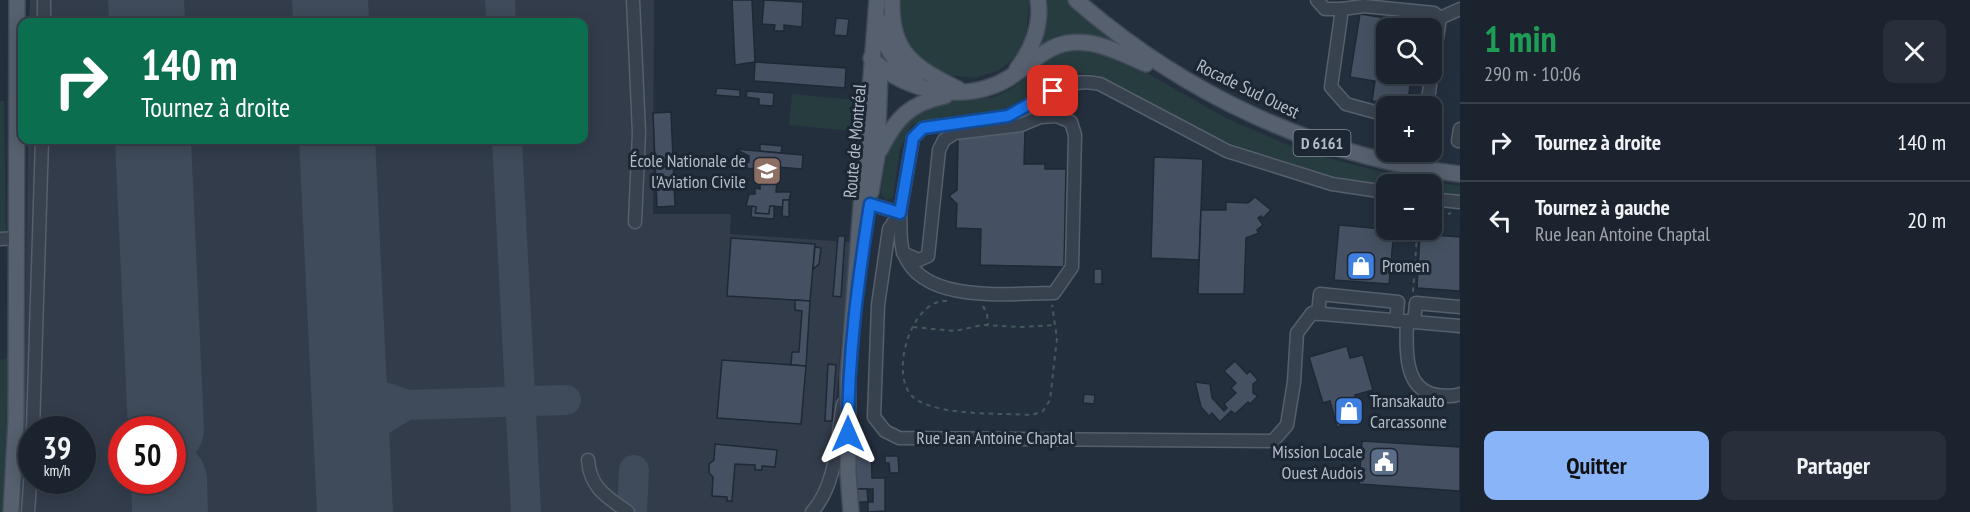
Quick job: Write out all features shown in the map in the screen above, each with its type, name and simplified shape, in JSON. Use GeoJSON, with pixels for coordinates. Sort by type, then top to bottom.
{"type":"FeatureCollection","features":[{"type":"Feature","properties":{"kind":"main road"},"geometry":{"type":"LineString","coordinates":[[11,512],[15,420],[17,0]]}},
{"type":"Feature","properties":{"kind":"main road"},"geometry":{"type":"LineString","coordinates":[[878,0],[882,38],[898,65],[918,84]]}},
{"type":"Feature","properties":{"kind":"main road","name":"Route de Montréal"},"geometry":{"type":"LineString","coordinates":[[851,512],[848,473],[848,376],[875,63],[878,0]]}},
{"type":"Feature","properties":{"kind":"main road","name":"Route de Montréal"},"geometry":{"type":"LineString","coordinates":[[857,284],[877,157],[875,63],[882,38],[885,0]]}},
{"type":"Feature","properties":{"kind":"main road"},"geometry":{"type":"LineString","coordinates":[[892,0],[897,38],[909,58],[923,72],[963,92]]}},
{"type":"Feature","properties":{"kind":"main road"},"geometry":{"type":"LineString","coordinates":[[1011,77],[1032,45],[1038,21],[1038,0]]}},
{"type":"Feature","properties":{"kind":"main road","name":"Rocade Sud Ouest"},"geometry":{"type":"LineString","coordinates":[[1076,0],[1111,31],[1192,85],[1281,128],[1364,155],[1460,174]]}},
{"type":"Feature","properties":{"kind":"main road"},"geometry":{"type":"LineString","coordinates":[[1089,0],[1111,31]]}},
{"type":"Feature","properties":{"kind":"main road"},"geometry":{"type":"LineString","coordinates":[[877,157],[890,130],[909,109],[924,100],[992,88],[1059,45],[1084,42],[1113,49],[1192,85]]}},
{"type":"Feature","properties":{"kind":"main road"},"geometry":{"type":"LineString","coordinates":[[875,63],[892,77],[937,91],[963,92]]}},
{"type":"Feature","properties":{"kind":"street"},"geometry":{"type":"LineString","coordinates":[[44,0],[44,18]]}},
{"type":"Feature","properties":{"kind":"street"},"geometry":{"type":"LineString","coordinates":[[633,0],[639,133],[635,222]]}},
{"type":"Feature","properties":{"kind":"street"},"geometry":{"type":"LineString","coordinates":[[1317,0],[1325,9],[1364,6],[1434,13],[1440,18],[1460,9]]}},
{"type":"Feature","properties":{"kind":"street"},"geometry":{"type":"LineString","coordinates":[[1342,9],[1331,87],[1346,104],[1376,112]]}},
{"type":"Feature","properties":{"kind":"street","name":"Rue Jean Antoine Chaptal"},"geometry":{"type":"LineString","coordinates":[[1318,314],[1312,314],[1297,333],[1294,382],[1287,424],[1274,441],[899,438],[885,431],[874,417],[873,394],[878,305],[887,240],[889,229],[900,213],[911,148],[917,132],[939,124],[1008,116],[1070,81],[1100,84],[1227,151],[1332,184],[1376,191]]}},
{"type":"Feature","properties":{"kind":"street"},"geometry":{"type":"LineString","coordinates":[[870,204],[900,213],[903,254],[918,275],[937,287],[988,292],[1054,293],[1072,267],[1075,135],[1071,122],[1058,116],[1040,117],[1021,125],[955,133],[944,140],[939,150],[928,256],[919,260],[903,254]]}},
{"type":"Feature","properties":{"kind":"street"},"geometry":{"type":"LineString","coordinates":[[33,416],[42,144]]}},
{"type":"Feature","properties":{"kind":"street"},"geometry":{"type":"LineString","coordinates":[[1442,202],[1458,207]]}},
{"type":"Feature","properties":{"kind":"street"},"geometry":{"type":"LineString","coordinates":[[0,239],[17,238]]}},
{"type":"Feature","properties":{"kind":"street"},"geometry":{"type":"LineString","coordinates":[[1460,326],[1406,321],[1318,314],[1320,294],[1398,302],[1406,321],[1406,350],[1414,383],[1428,393],[1453,397],[1460,394]]}},
{"type":"Feature","properties":{"kind":"street"},"geometry":{"type":"LineString","coordinates":[[1406,321],[1416,303],[1460,307]]}},
{"type":"Feature","properties":{"kind":"street"},"geometry":{"type":"LineString","coordinates":[[813,512],[823,500],[830,479],[848,376]]}},
{"type":"Feature","properties":{"kind":"street"},"geometry":{"type":"LineString","coordinates":[[588,460],[591,480],[599,492],[628,512]]}},
{"type":"Feature","properties":{"kind":"street"},"geometry":{"type":"LineString","coordinates":[[28,512],[29,494]]}},
{"type":"Feature","properties":{"kind":"path"},"geometry":{"type":"LineString","coordinates":[[1442,215],[1458,207]]}},
{"type":"Feature","properties":{"kind":"path"},"geometry":{"type":"LineString","coordinates":[[1416,303],[1413,291],[1417,240]]}},
{"type":"Feature","properties":{"kind":"path"},"geometry":{"type":"LineString","coordinates":[[988,292],[982,304],[987,314],[988,325]]}},
{"type":"Feature","properties":{"kind":"path"},"geometry":{"type":"LineString","coordinates":[[952,302],[942,301],[923,311],[913,327],[908,336],[903,360],[903,383],[916,399],[956,411],[1032,415],[1044,411],[1050,400],[1057,338],[1052,307],[1054,293]]}},
{"type":"Feature","properties":{"kind":"path"},"geometry":{"type":"LineString","coordinates":[[913,327],[955,331],[988,325],[1022,327],[1055,325]]}},
{"type":"Feature","properties":{"kind":"shaded area"},"geometry":{"type":"Polygon","coordinates":[[[30,0],[654,0],[653,214],[731,214],[730,234],[850,242],[833,434],[823,489],[806,512],[18,512],[19,494],[96,494],[96,416],[22,416],[28,144],[588,144],[588,18],[29,18],[30,0]]]}},
{"type":"Feature","properties":{"kind":"green space"},"geometry":{"type":"Polygon","coordinates":[[[898,0],[1029,0],[1026,40],[1015,57],[998,71],[974,78],[935,73],[909,47],[900,23],[898,0]]]}},
{"type":"Feature","properties":{"kind":"green space"},"geometry":{"type":"Polygon","coordinates":[[[1043,0],[1067,0],[1114,39],[1111,42],[1036,47],[1043,0]]]}},
{"type":"Feature","properties":{"kind":"green space"},"geometry":{"type":"Polygon","coordinates":[[[1071,48],[1115,55],[1226,118],[1304,152],[1390,174],[1376,174],[1376,185],[1308,171],[1267,159],[1206,133],[1100,76],[1080,73],[1066,74],[998,113],[923,120],[911,126],[900,149],[893,198],[886,200],[881,194],[890,145],[896,132],[916,112],[950,102],[999,95],[1061,52],[1071,48]]]}},
{"type":"Feature","properties":{"kind":"green space"},"geometry":{"type":"Polygon","coordinates":[[[792,94],[855,100],[852,131],[789,125],[792,94]]]}},
{"type":"Feature","properties":{"kind":"green space"},"geometry":{"type":"Polygon","coordinates":[[[0,101],[4,101],[6,231],[0,231],[0,101]]]}},
{"type":"Feature","properties":{"kind":"green space"},"geometry":{"type":"Polygon","coordinates":[[[1442,183],[1460,186],[1460,196],[1442,194],[1442,183]]]}},
{"type":"Feature","properties":{"kind":"green space"},"geometry":{"type":"Polygon","coordinates":[[[25,354],[22,416],[18,416],[18,512],[0,512],[0,360],[25,354]]]}},
{"type":"Feature","properties":{"kind":"building"},"geometry":{"type":"Polygon","coordinates":[[[732,0],[752,0],[755,62],[735,65],[732,0]]]}},
{"type":"Feature","properties":{"kind":"building"},"geometry":{"type":"Polygon","coordinates":[[[764,0],[803,2],[802,27],[784,25],[784,31],[774,31],[775,25],[762,24],[764,0]]]}},
{"type":"Feature","properties":{"kind":"building"},"geometry":{"type":"Polygon","coordinates":[[[1360,14],[1387,18],[1376,18],[1376,84],[1410,84],[1409,96],[1376,96],[1376,101],[1372,101],[1375,81],[1350,77],[1360,14]]]}},
{"type":"Feature","properties":{"kind":"building"},"geometry":{"type":"Polygon","coordinates":[[[836,18],[849,19],[847,36],[834,35],[836,18]]]}},
{"type":"Feature","properties":{"kind":"building"},"geometry":{"type":"Polygon","coordinates":[[[755,62],[846,68],[845,88],[754,81],[755,62]]]}},
{"type":"Feature","properties":{"kind":"building"},"geometry":{"type":"Polygon","coordinates":[[[717,88],[740,90],[740,97],[715,95],[717,88]]]}},
{"type":"Feature","properties":{"kind":"building"},"geometry":{"type":"Polygon","coordinates":[[[747,91],[774,93],[773,106],[759,105],[759,99],[746,97],[747,91]]]}},
{"type":"Feature","properties":{"kind":"building"},"geometry":{"type":"Polygon","coordinates":[[[671,112],[675,206],[657,207],[653,113],[671,112]]]}},
{"type":"Feature","properties":{"kind":"building"},"geometry":{"type":"Polygon","coordinates":[[[1025,131],[1024,164],[1045,164],[1045,169],[1066,169],[1064,267],[980,265],[981,229],[956,228],[957,204],[949,196],[957,190],[958,139],[1025,131]]]}},
{"type":"Feature","properties":{"kind":"building"},"geometry":{"type":"Polygon","coordinates":[[[760,144],[782,146],[781,153],[760,151],[760,144]]]}},
{"type":"Feature","properties":{"kind":"building"},"geometry":{"type":"Polygon","coordinates":[[[735,149],[803,155],[802,169],[778,167],[776,192],[791,192],[789,200],[783,200],[783,207],[770,206],[769,214],[755,213],[756,207],[746,206],[749,194],[755,194],[755,188],[760,189],[761,169],[734,168],[735,165],[743,166],[744,161],[749,162],[749,156],[735,149]]]}},
{"type":"Feature","properties":{"kind":"building"},"geometry":{"type":"Polygon","coordinates":[[[1154,157],[1203,159],[1199,260],[1151,258],[1154,157]]]}},
{"type":"Feature","properties":{"kind":"building"},"geometry":{"type":"Polygon","coordinates":[[[1255,197],[1271,210],[1263,218],[1261,216],[1258,218],[1263,225],[1257,230],[1259,233],[1246,238],[1244,294],[1198,294],[1201,210],[1226,210],[1226,202],[1248,203],[1255,197]]]}},
{"type":"Feature","properties":{"kind":"building"},"geometry":{"type":"Polygon","coordinates":[[[783,200],[789,200],[789,217],[782,216],[783,200]]]}},
{"type":"Feature","properties":{"kind":"building"},"geometry":{"type":"Polygon","coordinates":[[[752,206],[756,207],[755,213],[769,214],[770,206],[774,206],[774,219],[751,217],[752,206]]]}},
{"type":"Feature","properties":{"kind":"building"},"geometry":{"type":"Polygon","coordinates":[[[1339,225],[1376,228],[1376,240],[1393,240],[1389,284],[1334,280],[1339,225]]]}},
{"type":"Feature","properties":{"kind":"building"},"geometry":{"type":"Polygon","coordinates":[[[838,236],[845,236],[841,297],[833,296],[838,236]]]}},
{"type":"Feature","properties":{"kind":"building"},"geometry":{"type":"Polygon","coordinates":[[[1442,236],[1460,237],[1460,291],[1417,288],[1420,240],[1442,240],[1442,236]]]}},
{"type":"Feature","properties":{"kind":"building"},"geometry":{"type":"Polygon","coordinates":[[[731,238],[815,244],[810,301],[727,296],[731,238]]]}},
{"type":"Feature","properties":{"kind":"building"},"geometry":{"type":"Polygon","coordinates":[[[815,247],[821,248],[819,264],[813,269],[815,247]]]}},
{"type":"Feature","properties":{"kind":"building"},"geometry":{"type":"Polygon","coordinates":[[[1094,269],[1102,269],[1102,284],[1094,284],[1094,269]]]}},
{"type":"Feature","properties":{"kind":"building"},"geometry":{"type":"Polygon","coordinates":[[[795,300],[810,301],[806,366],[791,365],[792,352],[799,352],[802,311],[795,310],[795,300]]]}},
{"type":"Feature","properties":{"kind":"building"},"geometry":{"type":"Polygon","coordinates":[[[1347,346],[1350,358],[1363,355],[1373,390],[1355,395],[1362,420],[1337,427],[1330,401],[1323,403],[1309,357],[1347,346]]]}},
{"type":"Feature","properties":{"kind":"building"},"geometry":{"type":"Polygon","coordinates":[[[722,360],[806,366],[801,424],[717,418],[722,360]]]}},
{"type":"Feature","properties":{"kind":"building"},"geometry":{"type":"Polygon","coordinates":[[[1235,361],[1247,374],[1250,371],[1258,380],[1253,384],[1253,393],[1258,396],[1235,414],[1231,411],[1220,422],[1212,413],[1209,416],[1201,407],[1195,382],[1210,384],[1212,398],[1224,411],[1227,408],[1224,404],[1236,393],[1231,388],[1236,383],[1224,371],[1235,361]]]}},
{"type":"Feature","properties":{"kind":"building"},"geometry":{"type":"Polygon","coordinates":[[[828,364],[836,365],[832,421],[825,421],[828,364]]]}},
{"type":"Feature","properties":{"kind":"building"},"geometry":{"type":"Polygon","coordinates":[[[1084,394],[1095,395],[1094,404],[1083,403],[1084,394]]]}},
{"type":"Feature","properties":{"kind":"building"},"geometry":{"type":"Polygon","coordinates":[[[1362,441],[1460,447],[1460,491],[1359,484],[1362,441]]]}},
{"type":"Feature","properties":{"kind":"building"},"geometry":{"type":"Polygon","coordinates":[[[715,444],[777,450],[775,467],[762,466],[762,470],[755,470],[755,465],[735,464],[732,501],[727,501],[727,497],[712,496],[713,477],[709,473],[709,464],[714,460],[715,444]]]}},
{"type":"Feature","properties":{"kind":"building"},"geometry":{"type":"Polygon","coordinates":[[[853,446],[871,446],[872,478],[885,478],[885,511],[868,512],[868,502],[873,502],[873,489],[855,489],[853,446]]]}},
{"type":"Feature","properties":{"kind":"building"},"geometry":{"type":"Polygon","coordinates":[[[885,456],[898,456],[899,473],[890,473],[889,463],[885,463],[885,456]]]}},
{"type":"Feature","properties":{"kind":"building"},"geometry":{"type":"Polygon","coordinates":[[[855,489],[867,489],[868,502],[856,502],[855,489]]]}},
{"type":"Feature","properties":{"kind":"taxiway"},"geometry":{"type":"LineString","coordinates":[[500,0],[501,18]]}},
{"type":"Feature","properties":{"kind":"taxiway"},"geometry":{"type":"LineString","coordinates":[[507,144],[526,512]]}},
{"type":"Feature","properties":{"kind":"taxiway"},"geometry":{"type":"LineString","coordinates":[[347,350],[362,384],[372,393],[408,405],[566,400]]}},
{"type":"Feature","properties":{"kind":"taxiway"},"geometry":{"type":"LineString","coordinates":[[353,476],[360,451],[370,432],[385,418],[408,405]]}},
{"type":"Feature","properties":{"kind":"taxiway"},"geometry":{"type":"LineString","coordinates":[[632,512],[634,470]]}},
{"type":"Feature","properties":{"kind":"runway"},"geometry":{"type":"LineString","coordinates":[[146,0],[147,18]]}},
{"type":"Feature","properties":{"kind":"runway"},"geometry":{"type":"LineString","coordinates":[[330,0],[331,18]]}},
{"type":"Feature","properties":{"kind":"runway"},"geometry":{"type":"LineString","coordinates":[[153,144],[165,416]]}},
{"type":"Feature","properties":{"kind":"runway"},"geometry":{"type":"LineString","coordinates":[[337,144],[355,512]]}},
{"type":"Feature","properties":{"kind":"runway"},"geometry":{"type":"LineString","coordinates":[[169,494],[170,512]]}},
{"type":"Feature","properties":{"kind":"place","name":"École Nationale de l'Aviation Civile"},"geometry":{"type":"Point","coordinates":[767,171]}},
{"type":"Feature","properties":{"kind":"place","name":"Promen"},"geometry":{"type":"Point","coordinates":[1361,266]}},
{"type":"Feature","properties":{"kind":"place","name":"Transakauto Carcassonne"},"geometry":{"type":"Point","coordinates":[1349,411]}},
{"type":"Feature","properties":{"kind":"place","name":"Mission Locale Ouest Audois"},"geometry":{"type":"Point","coordinates":[1384,462]}},
{"type":"Feature","properties":{"kind":"route"},"geometry":{"type":"LineString","coordinates":[[848,434],[848,376],[857,284],[870,204],[900,213],[913,138],[923,128],[1008,116],[1053,91]]}}]}
